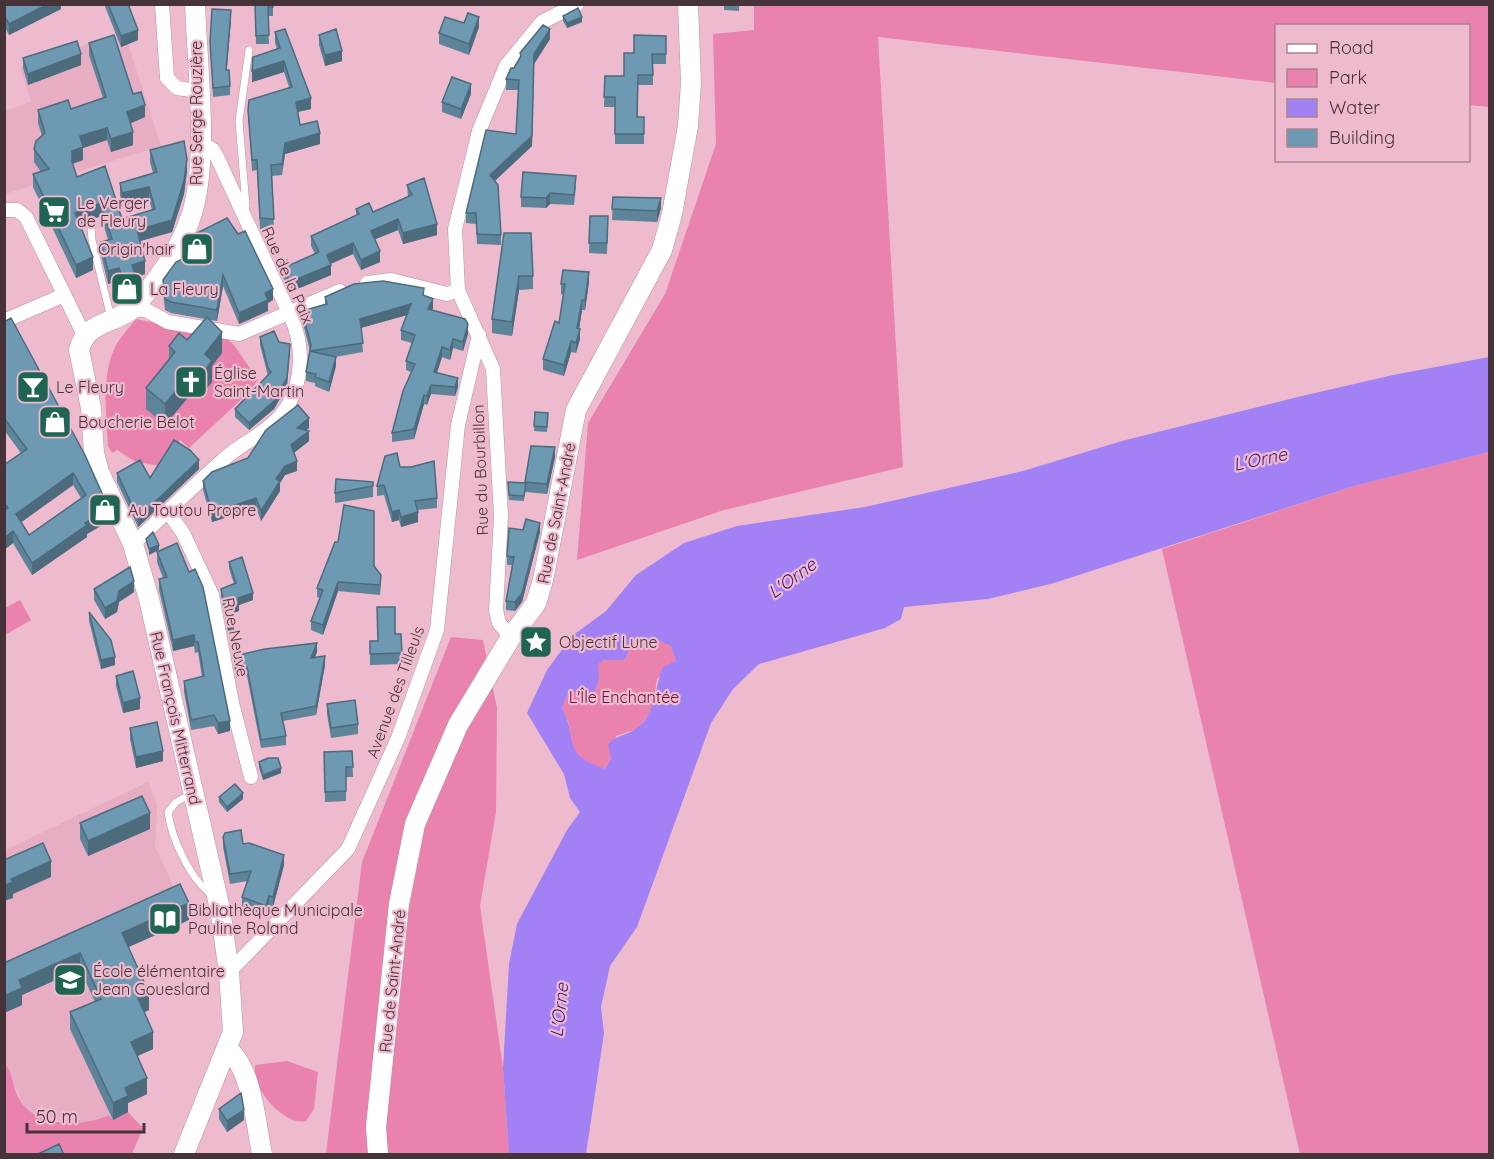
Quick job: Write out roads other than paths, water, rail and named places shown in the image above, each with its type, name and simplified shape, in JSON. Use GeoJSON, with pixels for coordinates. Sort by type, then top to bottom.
{"type":"FeatureCollection","features":[{"type":"Feature","properties":{"kind":"street"},"geometry":{"type":"LineString","coordinates":[[162,4],[167,78],[177,88],[198,91]]}},
{"type":"Feature","properties":{"kind":"street","name":"Rue Serge Rouzière"},"geometry":{"type":"LineString","coordinates":[[131,310],[163,271],[188,226],[197,190],[200,142],[195,4]]}},
{"type":"Feature","properties":{"kind":"street"},"geometry":{"type":"LineString","coordinates":[[4,210],[17,210],[26,217],[85,337],[93,328],[131,310],[146,309],[168,322],[239,334],[352,285],[391,280],[447,294],[458,290],[454,229],[479,131],[506,66],[542,22],[577,4]]}},
{"type":"Feature","properties":{"kind":"street","name":"Rue de Saint-André"},"geometry":{"type":"LineString","coordinates":[[378,1155],[376,1127],[399,904],[415,824],[458,725],[511,637],[536,603],[543,580],[576,410],[662,250],[672,214],[688,126],[691,83],[688,4]]}},
{"type":"Feature","properties":{"kind":"street","name":"Rue de la Paix"},"geometry":{"type":"LineString","coordinates":[[133,544],[224,458],[272,424],[293,399],[301,360],[299,342],[289,313],[217,157],[213,150],[200,142]]}},
{"type":"Feature","properties":{"kind":"street","name":"Rue du Bourbillon"},"geometry":{"type":"LineString","coordinates":[[458,290],[493,369],[501,516],[496,610],[499,623],[511,637]]}},
{"type":"Feature","properties":{"kind":"street"},"geometry":{"type":"LineString","coordinates":[[4,321],[64,294]]}},
{"type":"Feature","properties":{"kind":"street","name":"Avenue des Tilleuls"},"geometry":{"type":"LineString","coordinates":[[230,972],[348,849],[398,738],[436,630],[458,425],[479,335]]}},
{"type":"Feature","properties":{"kind":"street","name":"Rue François Mitterrand"},"geometry":{"type":"LineString","coordinates":[[85,337],[80,350],[80,359],[91,408],[94,453],[99,472],[133,544],[149,599],[217,897],[230,972],[234,1025],[228,1050],[184,1155]]}},
{"type":"Feature","properties":{"kind":"street","name":"Rue Neuve"},"geometry":{"type":"LineString","coordinates":[[168,512],[183,533],[212,595],[232,703],[251,777]]}},
{"type":"Feature","properties":{"kind":"street"},"geometry":{"type":"LineString","coordinates":[[228,1050],[236,1056],[245,1073],[262,1155]]}},
{"type":"Feature","properties":{"kind":"lane"},"geometry":{"type":"LineString","coordinates":[[242,214],[246,206],[239,122],[249,50]]}},
{"type":"Feature","properties":{"kind":"lane"},"geometry":{"type":"LineString","coordinates":[[91,227],[92,240],[111,318]]}},
{"type":"Feature","properties":{"kind":"lane"},"geometry":{"type":"LineString","coordinates":[[193,792],[176,802],[168,812],[171,831],[203,889],[217,897]]}},
{"type":"Feature","properties":{"kind":"water","name":"L'Orne"},"geometry":{"type":"Polygon","coordinates":[[[1489,357],[1489,452],[1354,486],[1054,583],[988,599],[904,607],[901,619],[885,628],[759,664],[733,689],[711,723],[637,927],[610,966],[601,1007],[604,1033],[586,1154],[509,1154],[503,1068],[509,964],[517,924],[567,830],[580,812],[570,798],[564,774],[527,713],[547,670],[572,636],[606,611],[636,575],[684,543],[737,526],[865,507],[1023,471],[1122,441],[1393,375],[1489,357]],[[655,639],[648,649],[632,646],[624,660],[604,660],[598,664],[599,679],[594,694],[585,690],[568,693],[562,708],[573,744],[582,758],[605,769],[611,758],[608,744],[634,730],[643,722],[652,707],[663,667],[676,661],[671,646],[655,639]]]}},
{"type":"Feature","properties":{"kind":"place","name":"Le Verger de Fleury"},"geometry":{"type":"Point","coordinates":[54,212]}},
{"type":"Feature","properties":{"kind":"place","name":"Origin'hair"},"geometry":{"type":"Point","coordinates":[197,249]}},
{"type":"Feature","properties":{"kind":"place","name":"La Fleury"},"geometry":{"type":"Point","coordinates":[127,289]}},
{"type":"Feature","properties":{"kind":"place","name":"Église Saint-Martin"},"geometry":{"type":"Point","coordinates":[191,382]}},
{"type":"Feature","properties":{"kind":"place","name":"Le Fleury"},"geometry":{"type":"Point","coordinates":[33,387]}},
{"type":"Feature","properties":{"kind":"place","name":"Boucherie Belot"},"geometry":{"type":"Point","coordinates":[55,422]}},
{"type":"Feature","properties":{"kind":"place","name":"Au Toutou Propre"},"geometry":{"type":"Point","coordinates":[105,510]}},
{"type":"Feature","properties":{"kind":"place","name":"Objectif Lune"},"geometry":{"type":"Point","coordinates":[536,642]}},
{"type":"Feature","properties":{"kind":"place","name":"Bibliothèque Municipale Pauline Roland"},"geometry":{"type":"Point","coordinates":[165,919]}},
{"type":"Feature","properties":{"kind":"place","name":"École élémentaire Jean Goueslard"},"geometry":{"type":"Point","coordinates":[70,980]}},
{"type":"Feature","properties":{"kind":"park label","name":"L'Île Enchantée"},"geometry":{"type":"Point","coordinates":[624,697]}}]}
